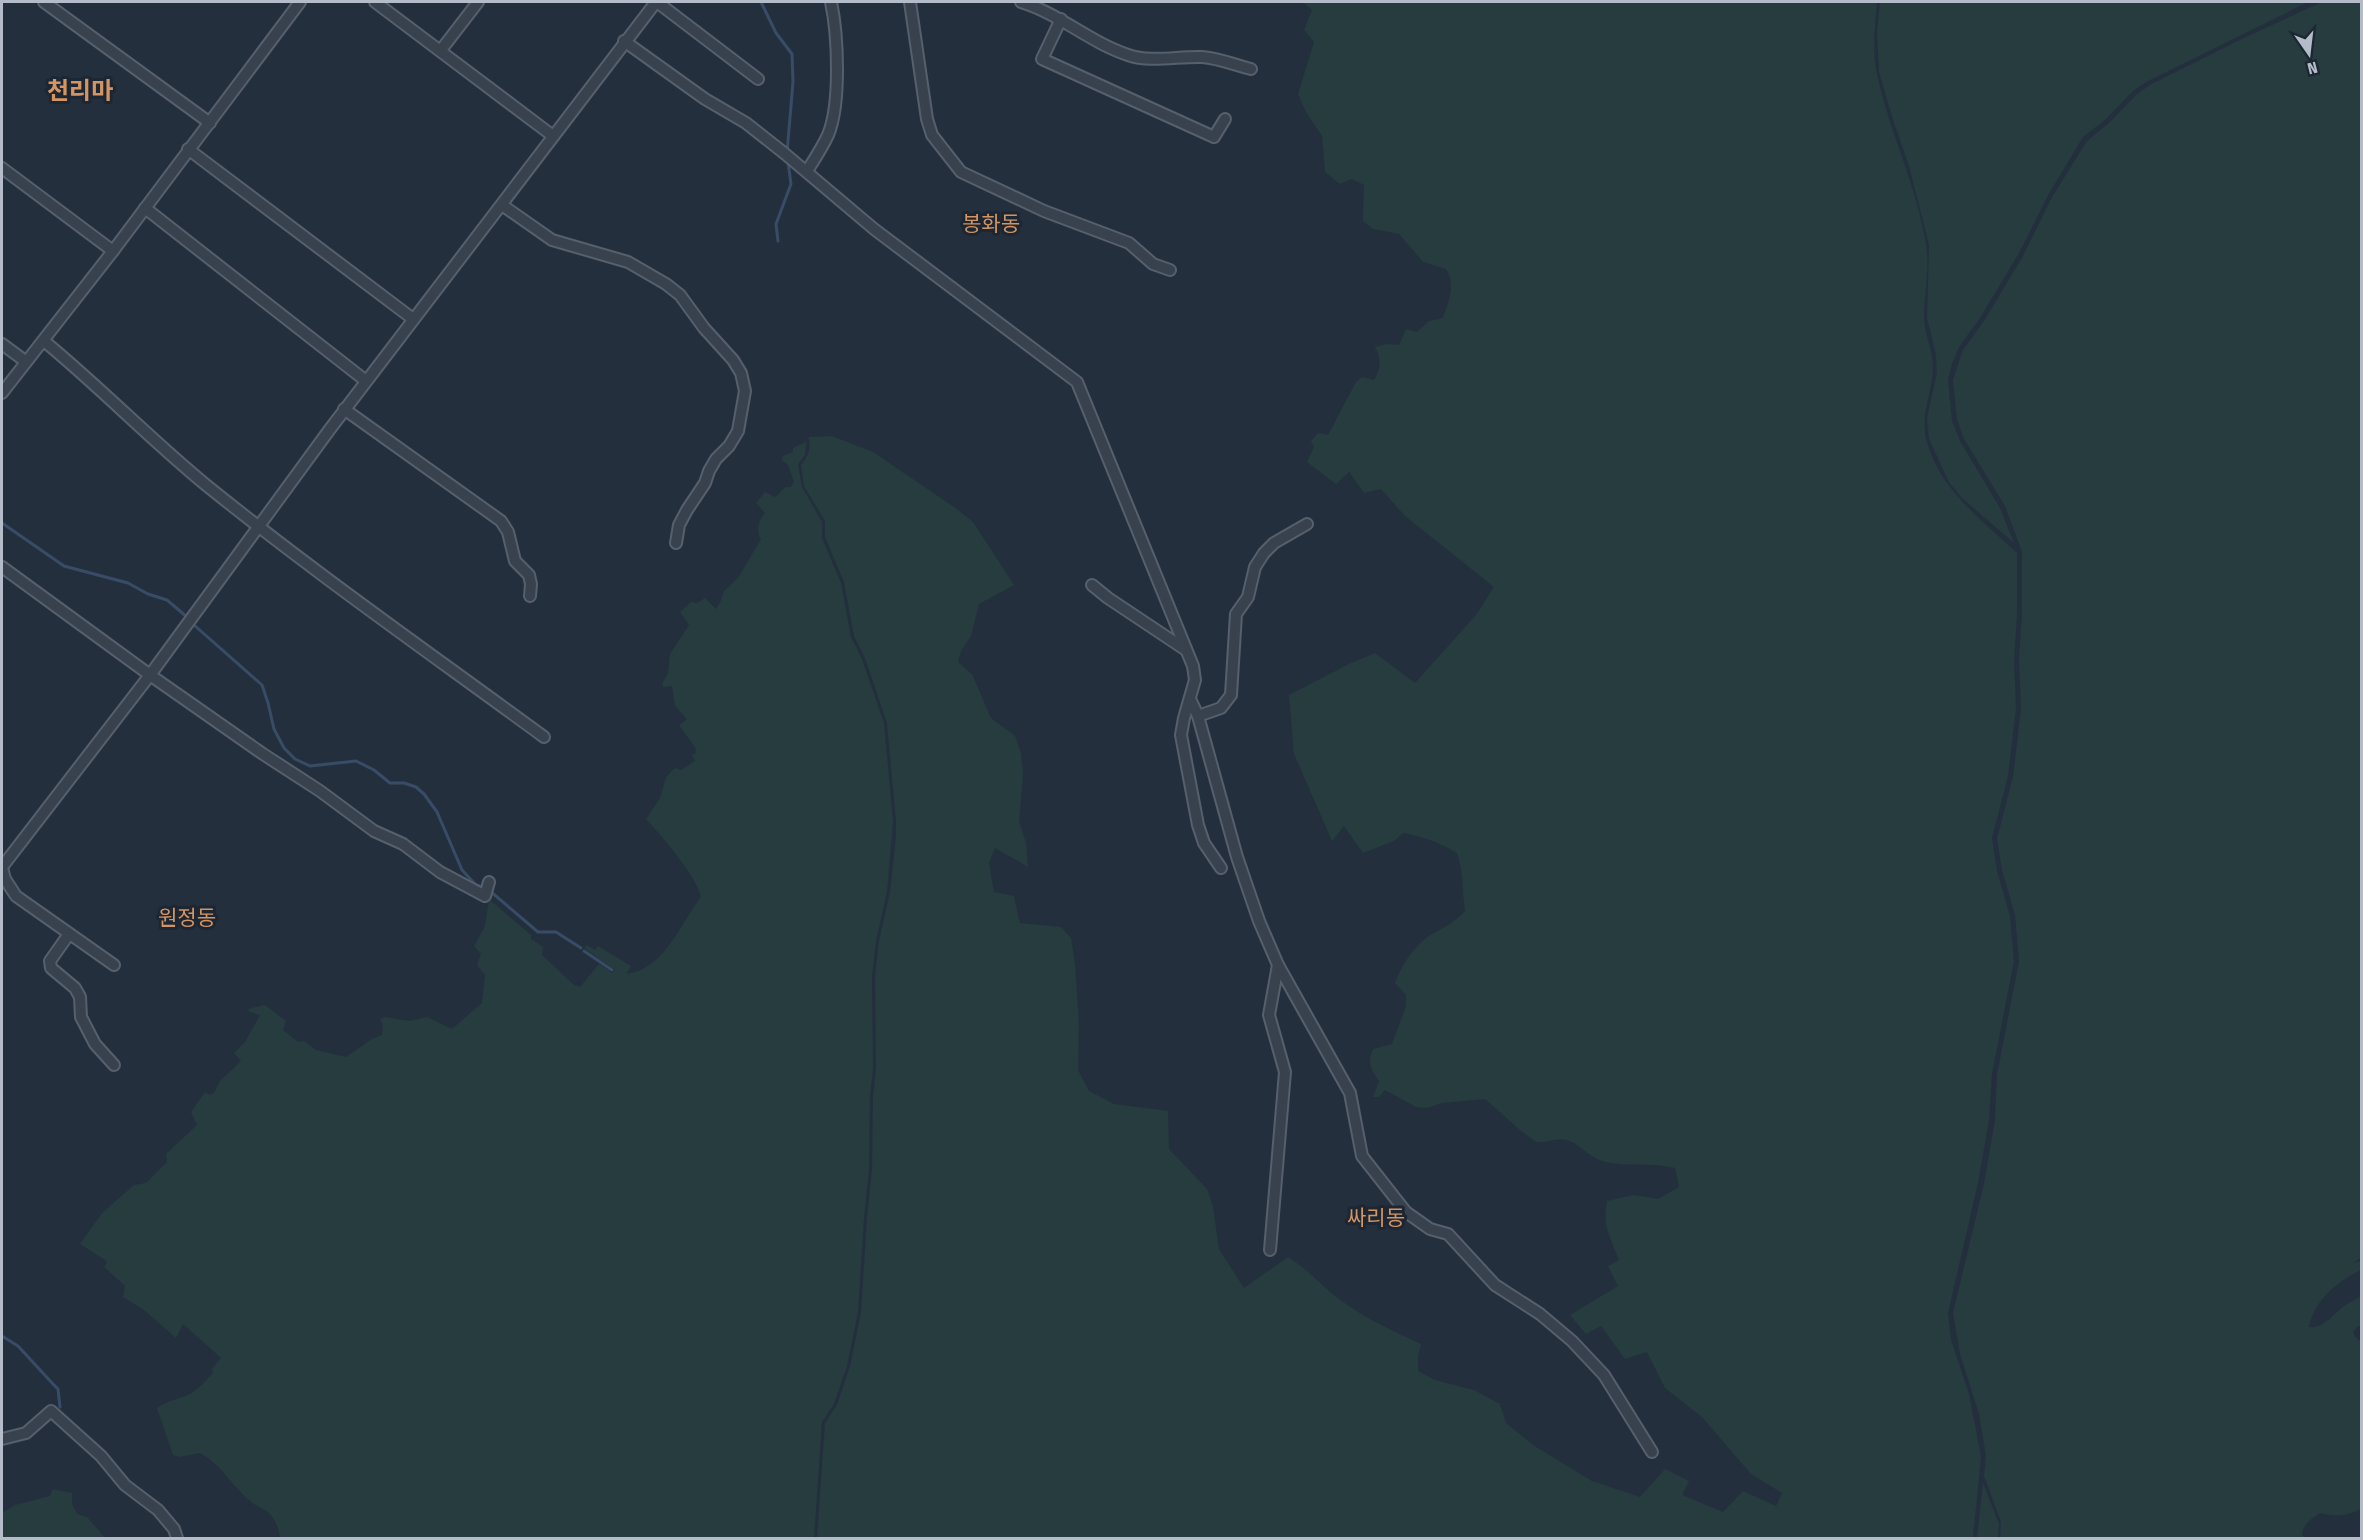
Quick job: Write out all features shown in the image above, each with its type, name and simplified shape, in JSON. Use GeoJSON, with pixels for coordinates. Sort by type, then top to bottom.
{"type":"FeatureCollection","features":[{"type":"Feature","properties":{"kind":"street"},"geometry":{"type":"LineString","coordinates":[[44,2],[210,123]]}},
{"type":"Feature","properties":{"kind":"street"},"geometry":{"type":"LineString","coordinates":[[2,393],[113,251],[300,2]]}},
{"type":"Feature","properties":{"kind":"street"},"geometry":{"type":"LineString","coordinates":[[375,2],[553,136]]}},
{"type":"Feature","properties":{"kind":"street"},"geometry":{"type":"LineString","coordinates":[[441,50],[478,2]]}},
{"type":"Feature","properties":{"kind":"street"},"geometry":{"type":"LineString","coordinates":[[114,965],[16,896],[5,879],[2,867],[150,675],[257,525],[656,2],[758,78]]}},
{"type":"Feature","properties":{"kind":"street"},"geometry":{"type":"LineString","coordinates":[[807,171],[828,134],[835,103],[836,52],[831,2]]}},
{"type":"Feature","properties":{"kind":"street"},"geometry":{"type":"LineString","coordinates":[[910,2],[927,119],[932,135],[961,172],[1044,212],[1129,243],[1153,264],[1170,270]]}},
{"type":"Feature","properties":{"kind":"street"},"geometry":{"type":"LineString","coordinates":[[1021,2],[1043,9],[1108,48],[1131,57],[1205,58],[1251,69]]}},
{"type":"Feature","properties":{"kind":"street"},"geometry":{"type":"LineString","coordinates":[[1061,19],[1042,59],[1214,137],[1225,119]]}},
{"type":"Feature","properties":{"kind":"street"},"geometry":{"type":"LineString","coordinates":[[624,41],[705,99],[746,123],[807,171],[874,230],[1077,382],[1193,666],[1195,681],[1181,735],[1201,834],[1204,843],[1221,868]]}},
{"type":"Feature","properties":{"kind":"street"},"geometry":{"type":"LineString","coordinates":[[188,149],[413,319]]}},
{"type":"Feature","properties":{"kind":"street"},"geometry":{"type":"LineString","coordinates":[[2,168],[113,251]]}},
{"type":"Feature","properties":{"kind":"street"},"geometry":{"type":"LineString","coordinates":[[502,205],[552,240],[628,262],[666,284],[680,295],[741,373],[745,391],[738,431],[729,446],[716,459],[705,483],[687,510],[679,525],[676,543]]}},
{"type":"Feature","properties":{"kind":"street"},"geometry":{"type":"LineString","coordinates":[[145,208],[366,381]]}},
{"type":"Feature","properties":{"kind":"street"},"geometry":{"type":"LineString","coordinates":[[44,341],[104,392],[160,447],[257,525],[544,737]]}},
{"type":"Feature","properties":{"kind":"street"},"geometry":{"type":"LineString","coordinates":[[2,344],[25,361]]}},
{"type":"Feature","properties":{"kind":"street"},"geometry":{"type":"LineString","coordinates":[[344,410],[501,521],[508,532],[515,561],[529,575],[530,596]]}},
{"type":"Feature","properties":{"kind":"street"},"geometry":{"type":"LineString","coordinates":[[1198,716],[1221,708],[1231,695],[1236,614],[1248,597],[1255,567],[1274,543],[1307,524]]}},
{"type":"Feature","properties":{"kind":"street"},"geometry":{"type":"LineString","coordinates":[[2,567],[150,675],[320,791],[374,831],[403,844],[440,872],[484,896],[489,882]]}},
{"type":"Feature","properties":{"kind":"street"},"geometry":{"type":"LineString","coordinates":[[1092,585],[1187,650]]}},
{"type":"Feature","properties":{"kind":"street"},"geometry":{"type":"LineString","coordinates":[[1190,699],[1198,716],[1237,857],[1259,921],[1278,965],[1350,1093],[1362,1156],[1406,1212],[1430,1229],[1449,1234],[1495,1285],[1540,1314],[1572,1341],[1604,1375],[1652,1452]]}},
{"type":"Feature","properties":{"kind":"street"},"geometry":{"type":"LineString","coordinates":[[69,934],[50,961],[51,968],[75,988],[80,997],[81,1017],[95,1044],[114,1065]]}},
{"type":"Feature","properties":{"kind":"street"},"geometry":{"type":"LineString","coordinates":[[1270,1250],[1285,1072],[1269,1015],[1278,965]]}},
{"type":"Feature","properties":{"kind":"street"},"geometry":{"type":"LineString","coordinates":[[2,1439],[27,1433],[51,1411],[100,1456],[125,1485],[158,1510],[174,1529],[177,1539]]}},
{"type":"Feature","properties":{"kind":"green space"},"geometry":{"type":"Polygon","coordinates":[[[1303,2],[1877,2],[1875,65],[1888,116],[1922,222],[1926,244],[1924,317],[1933,368],[1925,420],[1927,442],[1933,459],[1952,490],[1976,516],[2017,553],[2014,659],[2016,708],[2008,776],[1992,838],[1997,871],[2010,916],[2014,961],[1992,1074],[1989,1120],[1978,1183],[1948,1313],[1951,1340],[1969,1394],[1981,1457],[1973,1538],[817,1538],[825,1423],[837,1405],[850,1366],[861,1312],[872,1170],[873,1097],[876,1068],[875,976],[879,941],[890,892],[896,821],[887,723],[865,658],[854,636],[844,582],[825,537],[825,521],[804,486],[801,465],[809,452],[808,437],[832,436],[873,452],[954,507],[973,522],[1014,585],[979,604],[971,636],[961,651],[958,662],[972,674],[991,718],[1015,736],[1021,753],[1023,774],[1019,821],[1026,843],[1028,867],[995,848],[989,863],[994,892],[1014,896],[1020,923],[1061,927],[1071,938],[1079,1024],[1078,1070],[1089,1091],[1114,1104],[1168,1111],[1169,1149],[1207,1189],[1213,1207],[1219,1249],[1244,1288],[1288,1257],[1332,1294],[1358,1312],[1421,1344],[1418,1371],[1435,1380],[1474,1390],[1500,1404],[1506,1423],[1533,1445],[1592,1481],[1640,1497],[1665,1469],[1689,1481],[1682,1495],[1723,1512],[1743,1491],[1776,1506],[1782,1493],[1751,1474],[1702,1417],[1665,1388],[1647,1352],[1625,1359],[1601,1326],[1586,1334],[1570,1315],[1618,1286],[1608,1266],[1619,1260],[1606,1225],[1607,1201],[1634,1195],[1658,1199],[1679,1187],[1675,1168],[1606,1162],[1565,1140],[1538,1142],[1520,1130],[1485,1099],[1441,1103],[1428,1108],[1416,1107],[1385,1090],[1379,1097],[1373,1097],[1379,1081],[1370,1065],[1371,1054],[1373,1049],[1392,1044],[1406,1006],[1406,995],[1395,983],[1405,963],[1418,945],[1453,922],[1465,911],[1461,867],[1457,853],[1431,840],[1403,833],[1394,841],[1363,853],[1344,826],[1332,841],[1294,754],[1289,695],[1375,653],[1415,683],[1476,615],[1494,587],[1405,516],[1381,489],[1364,493],[1349,472],[1336,484],[1307,462],[1314,447],[1311,441],[1318,433],[1328,435],[1356,382],[1362,377],[1374,380],[1380,364],[1375,347],[1386,344],[1399,345],[1406,329],[1417,332],[1429,321],[1443,318],[1449,299],[1451,281],[1446,269],[1423,262],[1399,234],[1373,229],[1363,221],[1364,185],[1352,179],[1340,184],[1325,172],[1322,136],[1306,112],[1298,94],[1314,42],[1304,30],[1312,10],[1303,2]]]}},
{"type":"Feature","properties":{"kind":"green space"},"geometry":{"type":"Polygon","coordinates":[[[1880,2],[2308,2],[2148,81],[2134,90],[2106,119],[2083,137],[2048,195],[2019,253],[1980,318],[1959,347],[1948,379],[1952,421],[1960,441],[2000,508],[2014,543],[1962,498],[1949,482],[1929,439],[1927,418],[1937,373],[1936,355],[1927,318],[1929,245],[1909,166],[1879,72],[1877,32],[1880,2]]]}},
{"type":"Feature","properties":{"kind":"green space"},"geometry":{"type":"Polygon","coordinates":[[[2322,2],[2362,2],[2362,1257],[2353,1263],[2361,1261],[2362,1270],[2328,1292],[2311,1318],[2309,1327],[2319,1326],[2361,1296],[2361,1326],[2353,1332],[2362,1342],[2361,1509],[2341,1515],[2320,1513],[2304,1528],[2302,1535],[2305,1538],[2000,1538],[2001,1522],[1984,1476],[1986,1456],[1979,1414],[1960,1354],[1953,1313],[1984,1184],[1995,1120],[1997,1075],[2019,961],[2015,915],[2002,870],[1997,839],[2013,777],[2021,709],[2019,659],[2022,552],[2005,506],[1964,439],[1957,419],[1953,380],[1963,350],[1984,321],[2023,256],[2052,197],[2087,141],[2109,123],[2137,94],[2150,85],[2322,2]]]}},
{"type":"Feature","properties":{"kind":"green space"},"geometry":{"type":"Polygon","coordinates":[[[806,442],[805,455],[798,464],[802,487],[822,522],[822,538],[841,583],[851,637],[862,659],[884,723],[893,821],[887,892],[876,941],[872,976],[873,1068],[870,1097],[869,1170],[858,1312],[847,1366],[834,1404],[822,1422],[814,1538],[280,1538],[277,1525],[269,1513],[250,1501],[207,1458],[200,1453],[179,1457],[173,1455],[157,1408],[196,1390],[213,1373],[212,1369],[221,1358],[183,1324],[176,1338],[144,1310],[123,1297],[125,1286],[104,1267],[107,1263],[105,1260],[80,1244],[102,1213],[134,1185],[146,1183],[167,1162],[166,1154],[197,1125],[191,1112],[205,1092],[210,1095],[214,1093],[220,1081],[241,1061],[234,1053],[245,1042],[260,1015],[248,1009],[265,1005],[286,1021],[283,1030],[298,1042],[304,1041],[316,1050],[346,1057],[372,1039],[382,1035],[383,1026],[380,1019],[385,1017],[409,1021],[427,1017],[452,1029],[482,1003],[485,975],[477,965],[481,954],[474,946],[485,926],[489,899],[531,935],[531,939],[543,947],[542,955],[574,985],[580,987],[599,964],[612,973],[615,970],[584,948],[587,945],[595,950],[598,946],[631,966],[626,974],[639,971],[661,955],[701,897],[686,868],[646,819],[660,798],[666,777],[675,768],[681,770],[695,761],[692,755],[696,753],[695,747],[679,725],[687,719],[675,706],[672,686],[663,687],[662,684],[668,673],[670,654],[689,625],[680,612],[691,602],[697,603],[705,598],[716,609],[724,591],[738,578],[761,539],[758,525],[765,513],[756,503],[765,492],[775,497],[786,487],[791,487],[794,482],[788,465],[782,460],[783,456],[806,442]]]}},
{"type":"Feature","properties":{"kind":"green space"},"geometry":{"type":"Polygon","coordinates":[[[1983,1483],[1999,1524],[1998,1538],[1977,1538],[1983,1483]]]}},
{"type":"Feature","properties":{"kind":"green space"},"geometry":{"type":"Polygon","coordinates":[[[53,1489],[72,1493],[72,1504],[77,1514],[87,1517],[105,1538],[2,1538],[2,1513],[15,1505],[50,1496],[53,1489]]]}},
{"type":"Feature","properties":{"kind":"waterway"},"geometry":{"type":"LineString","coordinates":[[761,2],[776,33],[792,54],[793,82],[787,153]]}},
{"type":"Feature","properties":{"kind":"waterway"},"geometry":{"type":"LineString","coordinates":[[778,241],[776,224],[791,184],[788,162]]}},
{"type":"Feature","properties":{"kind":"waterway"},"geometry":{"type":"LineString","coordinates":[[2,523],[64,566],[128,583],[148,594],[167,600],[187,617]]}},
{"type":"Feature","properties":{"kind":"waterway"},"geometry":{"type":"LineString","coordinates":[[194,625],[262,685],[274,729],[284,748],[295,759],[310,766],[356,761],[374,770],[390,783],[404,783],[416,787],[437,812],[462,870],[476,885],[483,887]]}},
{"type":"Feature","properties":{"kind":"waterway"},"geometry":{"type":"LineString","coordinates":[[490,891],[538,932],[556,932],[581,948]]}},
{"type":"Feature","properties":{"kind":"waterway"},"geometry":{"type":"LineString","coordinates":[[584,951],[612,970]]}},
{"type":"Feature","properties":{"kind":"waterway"},"geometry":{"type":"LineString","coordinates":[[2,1336],[18,1346],[58,1389],[60,1407]]}},
{"type":"Feature","properties":{"kind":"district","name":"천리마"},"geometry":{"type":"Point","coordinates":[80,91]}},
{"type":"Feature","properties":{"kind":"district","name":"봉화동"},"geometry":{"type":"Point","coordinates":[991,224]}},
{"type":"Feature","properties":{"kind":"district","name":"원정동"},"geometry":{"type":"Point","coordinates":[187,918]}},
{"type":"Feature","properties":{"kind":"district","name":"싸리동"},"geometry":{"type":"Point","coordinates":[1376,1218]}}]}
